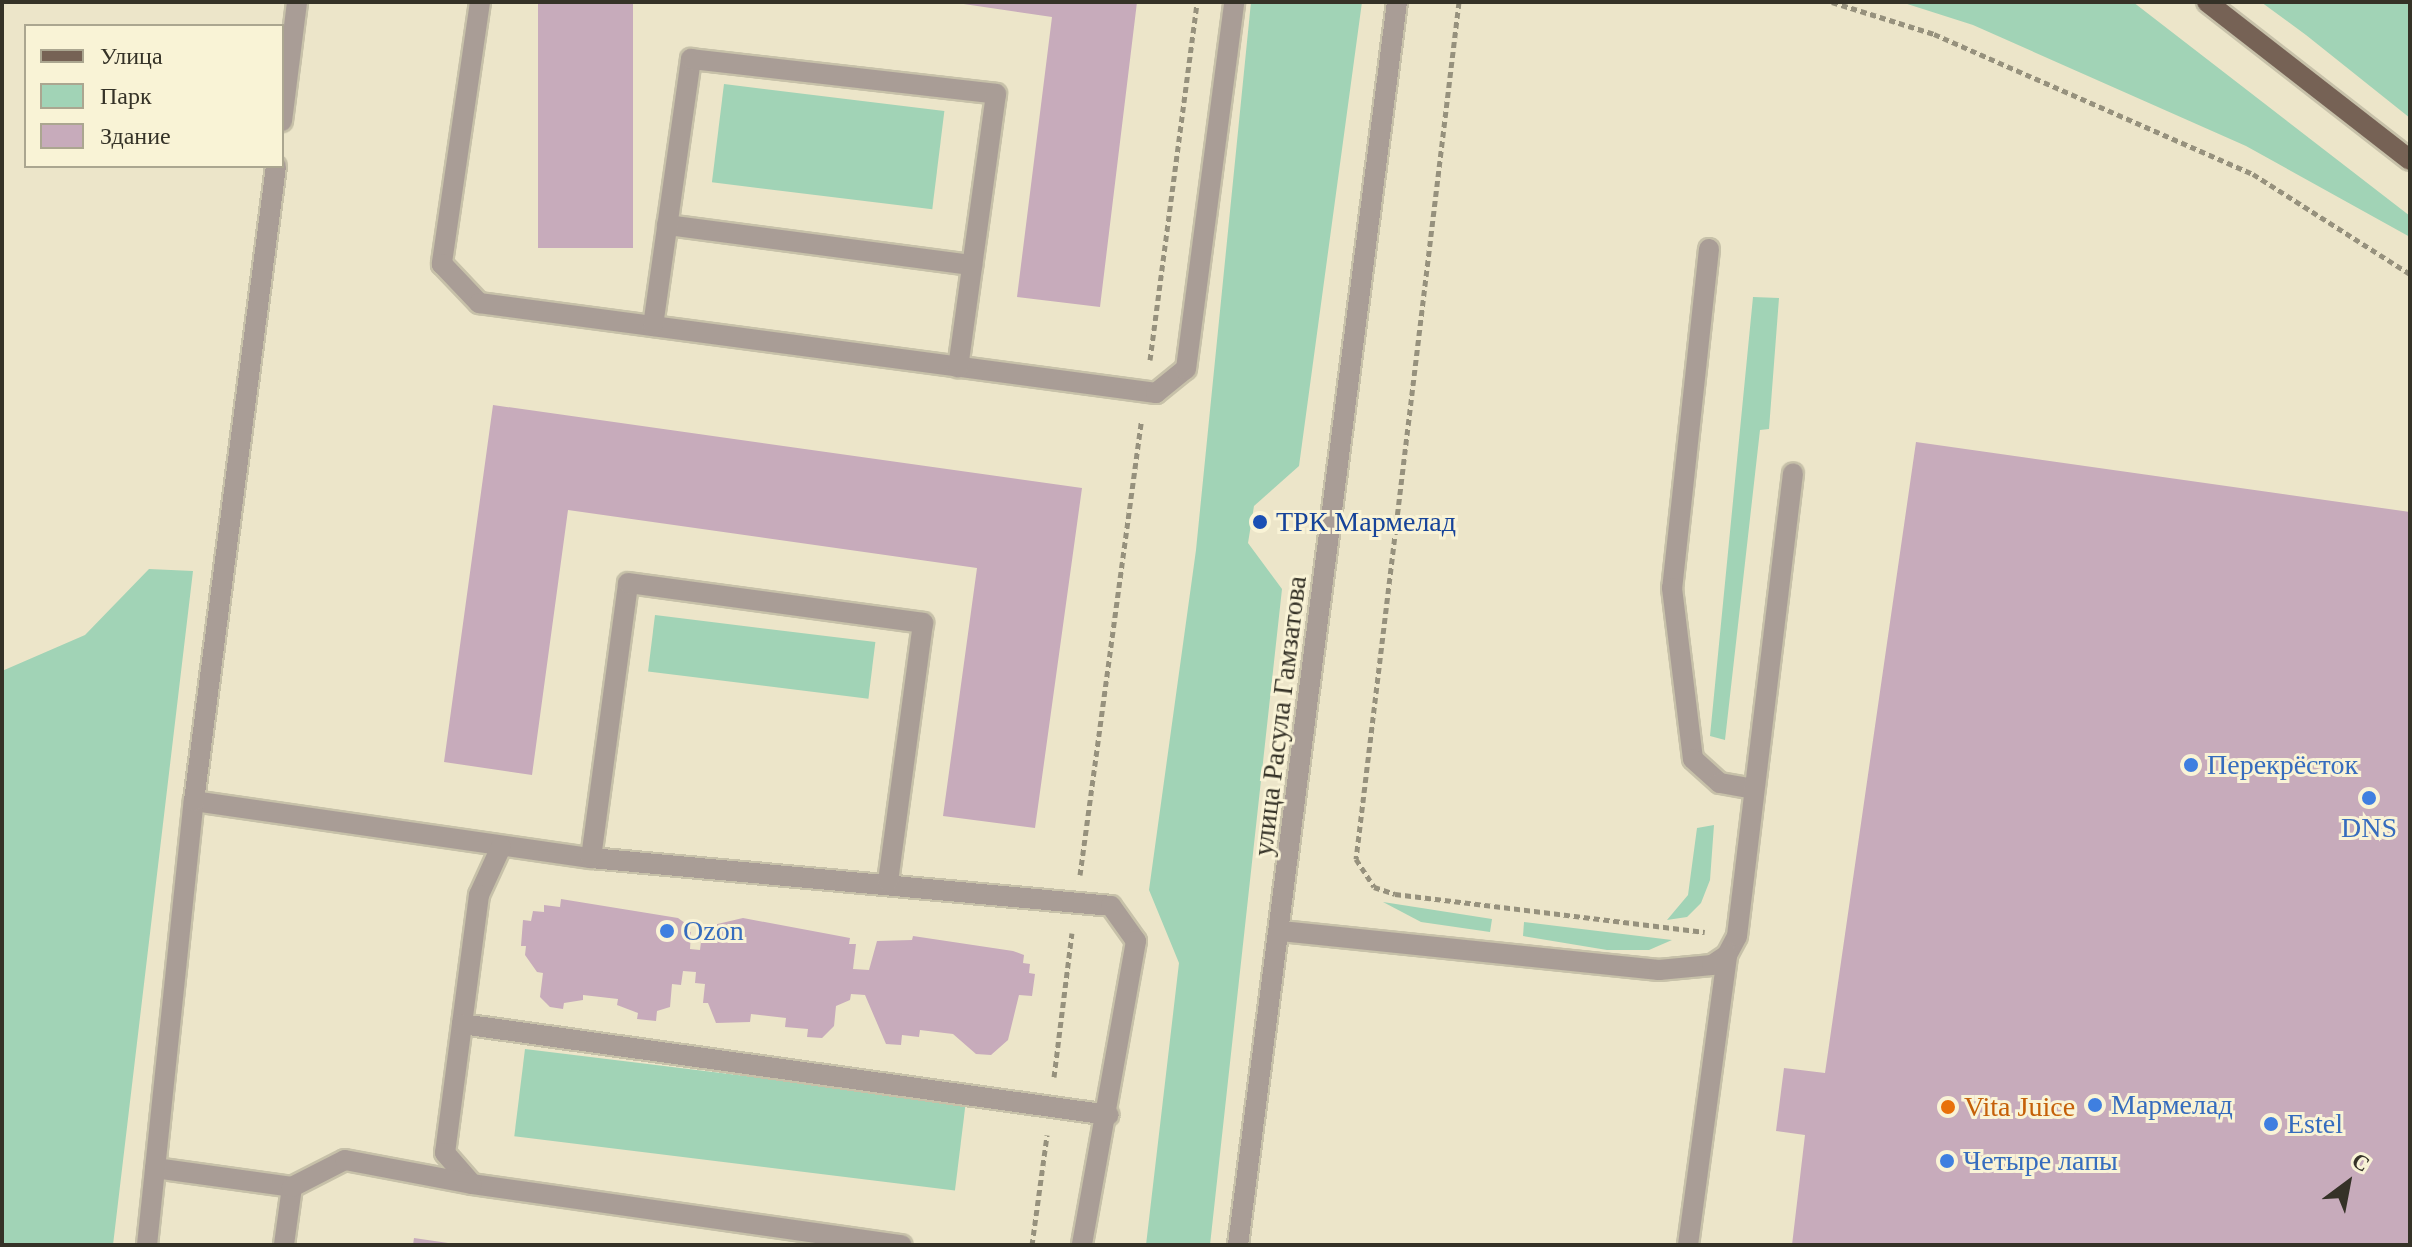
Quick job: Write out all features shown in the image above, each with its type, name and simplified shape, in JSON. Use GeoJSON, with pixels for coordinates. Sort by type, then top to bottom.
{"type":"FeatureCollection","features":[{"type":"Feature","properties":{"kind":"main road"},"geometry":{"type":"LineString","coordinates":[[2207,2],[2410,160]]}},
{"type":"Feature","properties":{"kind":"street"},"geometry":{"type":"LineString","coordinates":[[284,105],[297,2]]}},
{"type":"Feature","properties":{"kind":"street"},"geometry":{"type":"LineString","coordinates":[[480,2],[442,264],[479,303],[1156,393],[1186,369],[1234,2]]}},
{"type":"Feature","properties":{"kind":"street","name":"улица Расула Гамзатова"},"geometry":{"type":"LineString","coordinates":[[1238,1245],[1281,931],[1397,2]]}},
{"type":"Feature","properties":{"kind":"street"},"geometry":{"type":"LineString","coordinates":[[653,326],[691,59],[996,94],[958,367]]}},
{"type":"Feature","properties":{"kind":"street"},"geometry":{"type":"LineString","coordinates":[[147,1245],[194,801],[276,168]]}},
{"type":"Feature","properties":{"kind":"street"},"geometry":{"type":"LineString","coordinates":[[667,225],[972,265]]}},
{"type":"Feature","properties":{"kind":"street"},"geometry":{"type":"LineString","coordinates":[[1709,249],[1672,588],[1693,759],[1720,783],[1753,789]]}},
{"type":"Feature","properties":{"kind":"street"},"geometry":{"type":"LineString","coordinates":[[1688,1245],[1727,955],[1737,936],[1793,473]]}},
{"type":"Feature","properties":{"kind":"street"},"geometry":{"type":"LineString","coordinates":[[591,858],[628,583],[923,623],[888,882]]}},
{"type":"Feature","properties":{"kind":"street"},"geometry":{"type":"LineString","coordinates":[[194,801],[591,858],[888,882],[1111,906],[1136,941],[1109,1115],[1082,1245]]}},
{"type":"Feature","properties":{"kind":"street"},"geometry":{"type":"LineString","coordinates":[[472,1184],[445,1153],[479,895],[501,847]]}},
{"type":"Feature","properties":{"kind":"street"},"geometry":{"type":"LineString","coordinates":[[1281,931],[1659,970],[1712,965],[1727,955]]}},
{"type":"Feature","properties":{"kind":"street"},"geometry":{"type":"LineString","coordinates":[[462,1024],[1109,1115]]}},
{"type":"Feature","properties":{"kind":"street"},"geometry":{"type":"LineString","coordinates":[[155,1168],[292,1187],[345,1160],[472,1184],[902,1245]]}},
{"type":"Feature","properties":{"kind":"street"},"geometry":{"type":"LineString","coordinates":[[284,1245],[292,1187]]}},
{"type":"Feature","properties":{"kind":"path"},"geometry":{"type":"LineString","coordinates":[[1032,1245],[1197,2]]}},
{"type":"Feature","properties":{"kind":"path"},"geometry":{"type":"LineString","coordinates":[[1459,2],[1356,859],[1374,887],[1395,894],[1737,936]]}},
{"type":"Feature","properties":{"kind":"path"},"geometry":{"type":"LineString","coordinates":[[1832,2],[1934,34],[2253,174],[2410,274]]}},
{"type":"Feature","properties":{"kind":"green space"},"geometry":{"type":"Polygon","coordinates":[[[1251,2],[1362,2],[1299,466],[1254,506],[1248,543],[1282,589],[1210,1245],[1146,1245],[1179,963],[1149,890],[1196,550],[1251,2]]]}},
{"type":"Feature","properties":{"kind":"green space"},"geometry":{"type":"Polygon","coordinates":[[[1901,2],[2133,2],[2410,216],[2410,237],[2246,146],[1973,25],[1901,2]]]}},
{"type":"Feature","properties":{"kind":"green space"},"geometry":{"type":"Polygon","coordinates":[[[2261,2],[2410,2],[2410,118],[2306,35],[2261,2]]]}},
{"type":"Feature","properties":{"kind":"green space"},"geometry":{"type":"Polygon","coordinates":[[[724,84],[944,111],[932,209],[712,182],[724,84]]]}},
{"type":"Feature","properties":{"kind":"green space"},"geometry":{"type":"Polygon","coordinates":[[[1753,297],[1779,298],[1769,429],[1760,430],[1725,740],[1710,736],[1753,297]]]}},
{"type":"Feature","properties":{"kind":"green space"},"geometry":{"type":"Polygon","coordinates":[[[149,569],[193,571],[113,1245],[2,1245],[2,671],[85,635],[149,569]]]}},
{"type":"Feature","properties":{"kind":"green space"},"geometry":{"type":"Polygon","coordinates":[[[655,615],[875,642],[868,699],[648,672],[655,615]]]}},
{"type":"Feature","properties":{"kind":"green space"},"geometry":{"type":"Polygon","coordinates":[[[1714,825],[1710,880],[1701,903],[1687,917],[1667,920],[1688,895],[1697,828],[1714,825]]]}},
{"type":"Feature","properties":{"kind":"green space"},"geometry":{"type":"Polygon","coordinates":[[[1383,902],[1492,919],[1490,932],[1421,922],[1383,902]]]}},
{"type":"Feature","properties":{"kind":"green space"},"geometry":{"type":"Polygon","coordinates":[[[1524,922],[1672,940],[1649,950],[1607,950],[1523,936],[1524,922]]]}},
{"type":"Feature","properties":{"kind":"green space"},"geometry":{"type":"Polygon","coordinates":[[[525,1049],[966,1103],[955,1190],[514,1136],[525,1049]]]}},
{"type":"Feature","properties":{"kind":"building"},"geometry":{"type":"Polygon","coordinates":[[[538,2],[633,2],[633,248],[538,248],[538,2]]]}},
{"type":"Feature","properties":{"kind":"building"},"geometry":{"type":"Polygon","coordinates":[[[950,2],[1137,2],[1100,307],[1017,297],[1052,17],[950,2]]]}},
{"type":"Feature","properties":{"kind":"building"},"geometry":{"type":"Polygon","coordinates":[[[493,405],[1082,488],[1035,828],[943,816],[977,568],[568,510],[532,775],[444,762],[493,405]]]}},
{"type":"Feature","properties":{"kind":"building"},"geometry":{"type":"Polygon","coordinates":[[[1916,442],[2410,512],[2410,1245],[1792,1245],[1805,1135],[1776,1131],[1784,1068],[1825,1073],[1916,442]]]}},
{"type":"Feature","properties":{"kind":"building"},"geometry":{"type":"Polygon","coordinates":[[[561,899],[678,918],[685,923],[684,931],[691,932],[690,949],[700,950],[702,933],[708,933],[709,926],[743,918],[850,938],[849,944],[856,944],[853,969],[869,970],[877,941],[912,940],[913,936],[1013,951],[1024,955],[1023,963],[1030,964],[1029,973],[1035,974],[1032,996],[1019,995],[1008,1040],[991,1055],[976,1054],[953,1034],[920,1030],[919,1037],[902,1035],[901,1045],[886,1044],[865,995],[851,994],[850,1000],[836,1006],[834,1026],[822,1038],[807,1037],[808,1029],[785,1027],[786,1018],[751,1014],[750,1022],[716,1023],[708,1003],[703,1003],[705,984],[695,983],[696,972],[683,971],[681,985],[672,984],[670,1007],[657,1011],[656,1021],[637,1019],[638,1013],[617,1005],[618,999],[583,995],[583,1000],[564,1003],[563,1009],[550,1007],[540,997],[543,973],[537,972],[525,955],[526,946],[521,946],[523,920],[531,921],[533,911],[544,912],[544,905],[560,907],[561,899]]]}},
{"type":"Feature","properties":{"kind":"building"},"geometry":{"type":"Polygon","coordinates":[[[414,1238],[448,1243],[448,1245],[413,1245],[414,1238]]]}},
{"type":"Feature","properties":{"kind":"place","name":"ТРК Мармелад"},"geometry":{"type":"Point","coordinates":[1260,522]}},
{"type":"Feature","properties":{"kind":"place","name":"Перекрёсток"},"geometry":{"type":"Point","coordinates":[2191,765]}},
{"type":"Feature","properties":{"kind":"place","name":"DNS"},"geometry":{"type":"Point","coordinates":[2369,798]}},
{"type":"Feature","properties":{"kind":"place","name":"Ozon"},"geometry":{"type":"Point","coordinates":[667,931]}},
{"type":"Feature","properties":{"kind":"place","name":"Мармелад"},"geometry":{"type":"Point","coordinates":[2095,1105]}},
{"type":"Feature","properties":{"kind":"place","name":"Vita Juice"},"geometry":{"type":"Point","coordinates":[1948,1107]}},
{"type":"Feature","properties":{"kind":"place","name":"Estel"},"geometry":{"type":"Point","coordinates":[2271,1124]}},
{"type":"Feature","properties":{"kind":"place","name":"Четыре лапы"},"geometry":{"type":"Point","coordinates":[1947,1161]}}]}
